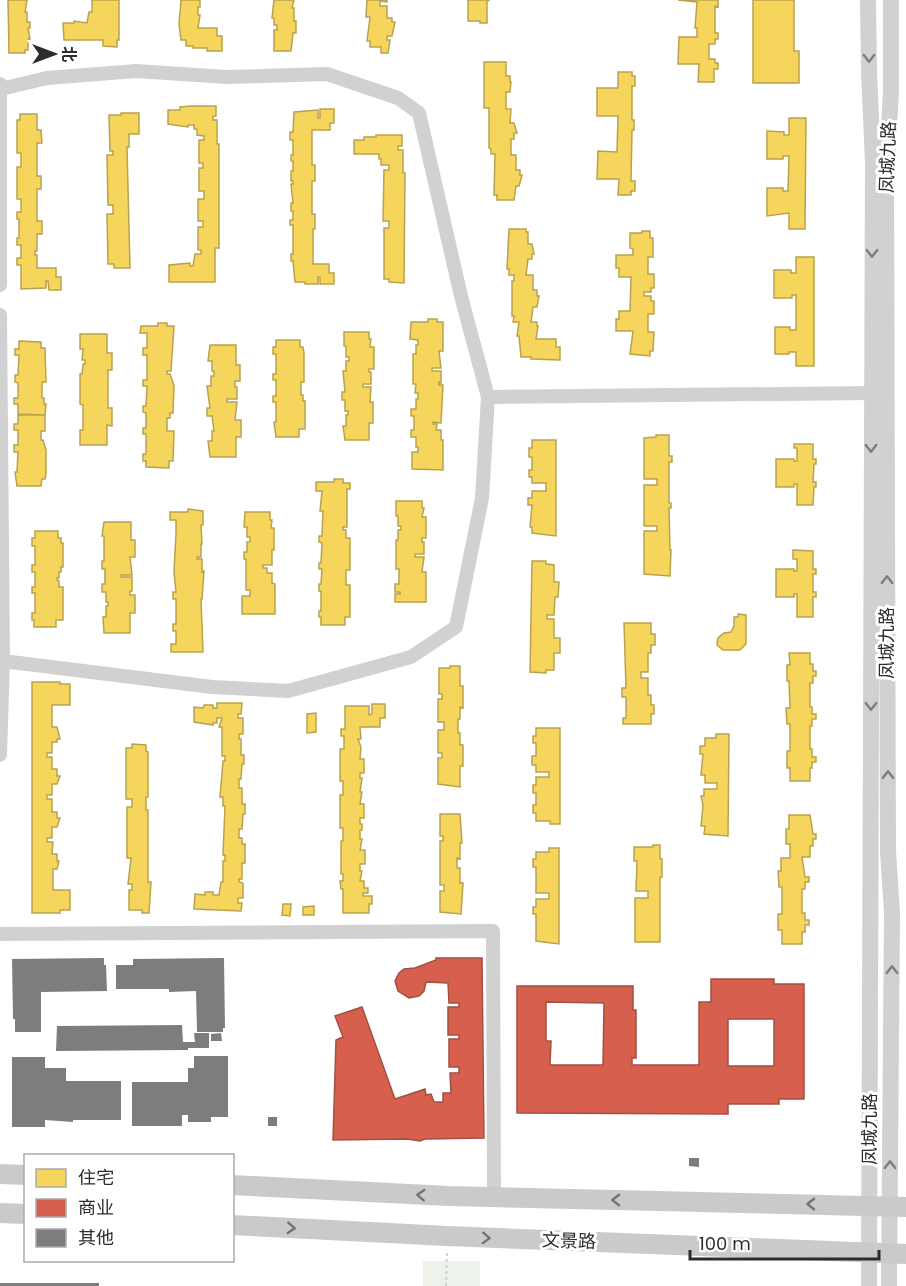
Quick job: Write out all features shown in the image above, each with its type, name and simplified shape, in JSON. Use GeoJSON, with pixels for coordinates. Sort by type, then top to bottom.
{"type":"FeatureCollection","features":[{"type":"Feature","properties":{"kind":"main road"},"geometry":{"type":"LineString","coordinates":[[0,1174],[24,1175]]}},
{"type":"Feature","properties":{"kind":"main road"},"geometry":{"type":"LineString","coordinates":[[234,1185],[494,1197],[898,1207]]}},
{"type":"Feature","properties":{"kind":"main road"},"geometry":{"type":"LineString","coordinates":[[0,1213],[24,1214]]}},
{"type":"Feature","properties":{"kind":"main road","name":"文景路"},"geometry":{"type":"LineString","coordinates":[[234,1225],[447,1236],[898,1253]]}},
{"type":"Feature","properties":{"kind":"street","name":"凤城九路"},"geometry":{"type":"LineString","coordinates":[[868,0],[873,162],[869,1286]]}},
{"type":"Feature","properties":{"kind":"street","name":"凤城九路"},"geometry":{"type":"LineString","coordinates":[[889,1286],[898,1253],[892,913],[888,851],[886,176],[891,92],[891,0]]}},
{"type":"Feature","properties":{"kind":"street"},"geometry":{"type":"LineString","coordinates":[[0,285],[1,87],[47,78],[136,71],[227,77],[327,74],[398,98],[419,113],[461,296],[488,397],[482,498],[456,627],[411,657],[288,691],[212,687],[3,661]]}},
{"type":"Feature","properties":{"kind":"street"},"geometry":{"type":"LineString","coordinates":[[0,315],[3,661],[0,754]]}},
{"type":"Feature","properties":{"kind":"street"},"geometry":{"type":"LineString","coordinates":[[488,397],[871,393]]}},
{"type":"Feature","properties":{"kind":"street"},"geometry":{"type":"LineString","coordinates":[[0,934],[493,931],[494,1197]]}},
{"type":"Feature","properties":{"kind":"shaded area"},"geometry":{"type":"Polygon","coordinates":[[[423,1261],[480,1261],[480,1286],[423,1286],[423,1261]]]}},
{"type":"Feature","properties":{"kind":"building: 住宅"},"geometry":{"type":"Polygon","coordinates":[[[8,0],[27,0],[25,12],[27,12],[27,22],[30,22],[30,28],[28,28],[30,39],[28,39],[28,50],[25,50],[25,53],[9,53],[8,0]]]}},
{"type":"Feature","properties":{"kind":"building: 住宅"},"geometry":{"type":"Polygon","coordinates":[[[92,0],[119,0],[117,47],[103,46],[103,40],[64,40],[63,23],[74,23],[74,21],[87,23],[89,12],[92,12],[92,0]]]}},
{"type":"Feature","properties":{"kind":"building: 住宅"},"geometry":{"type":"Polygon","coordinates":[[[181,0],[200,0],[198,28],[217,28],[217,36],[222,36],[222,51],[193,48],[193,46],[186,46],[186,40],[181,40],[179,24],[181,0]]]}},
{"type":"Feature","properties":{"kind":"building: 住宅"},"geometry":{"type":"Polygon","coordinates":[[[274,0],[294,0],[292,8],[294,8],[296,33],[293,33],[291,51],[274,51],[274,30],[277,30],[277,25],[274,25],[274,18],[272,18],[274,0]]]}},
{"type":"Feature","properties":{"kind":"building: 住宅"},"geometry":{"type":"Polygon","coordinates":[[[367,0],[387,0],[387,2],[380,1],[380,6],[387,6],[387,18],[392,18],[392,22],[395,22],[392,36],[387,36],[387,40],[390,40],[388,53],[381,53],[381,47],[370,47],[370,41],[367,41],[370,17],[366,17],[367,0]]]}},
{"type":"Feature","properties":{"kind":"building: 住宅"},"geometry":{"type":"Polygon","coordinates":[[[468,0],[489,0],[487,2],[487,23],[468,21],[468,0]]]}},
{"type":"Feature","properties":{"kind":"building: 住宅"},"geometry":{"type":"Polygon","coordinates":[[[678,0],[718,0],[718,7],[715,6],[715,33],[718,33],[718,39],[715,39],[715,44],[709,44],[709,59],[715,59],[715,63],[718,63],[718,69],[714,69],[714,82],[698,82],[699,64],[678,64],[679,37],[697,37],[697,28],[695,28],[697,2],[678,0]]]}},
{"type":"Feature","properties":{"kind":"building: 住宅"},"geometry":{"type":"Polygon","coordinates":[[[753,0],[794,0],[794,51],[799,51],[799,83],[753,83],[753,0]]]}},
{"type":"Feature","properties":{"kind":"building: 住宅"},"geometry":{"type":"Polygon","coordinates":[[[484,62],[506,62],[506,76],[510,76],[510,92],[506,92],[506,109],[511,109],[510,123],[514,123],[517,133],[514,133],[514,139],[511,139],[511,155],[516,155],[516,170],[520,170],[520,175],[522,175],[519,186],[516,186],[514,200],[497,200],[497,195],[494,195],[495,154],[491,154],[489,148],[489,108],[484,108],[484,62]]]}},
{"type":"Feature","properties":{"kind":"building: 住宅"},"geometry":{"type":"Polygon","coordinates":[[[618,72],[632,72],[632,76],[635,76],[635,86],[632,86],[634,130],[632,130],[631,181],[635,181],[635,191],[631,191],[631,195],[618,195],[619,179],[597,179],[598,151],[617,152],[618,116],[597,116],[597,88],[618,88],[618,72]]]}},
{"type":"Feature","properties":{"kind":"building: 住宅"},"geometry":{"type":"Polygon","coordinates":[[[216,106],[216,116],[213,116],[213,120],[217,120],[217,144],[219,144],[219,248],[215,248],[215,282],[169,282],[169,265],[190,263],[190,266],[193,266],[195,254],[201,254],[201,250],[198,250],[198,227],[203,227],[203,221],[198,221],[198,199],[204,199],[204,191],[199,191],[199,168],[203,168],[203,163],[199,163],[199,140],[204,140],[204,136],[197,135],[194,125],[188,125],[188,127],[168,124],[168,110],[180,110],[180,107],[216,106]]]}},
{"type":"Feature","properties":{"kind":"building: 住宅"},"geometry":{"type":"Polygon","coordinates":[[[320,109],[334,109],[334,123],[330,123],[330,130],[312,130],[312,165],[315,165],[315,181],[312,181],[312,214],[315,214],[313,264],[329,264],[329,273],[334,273],[334,284],[320,284],[320,277],[318,277],[318,284],[305,284],[305,282],[295,282],[293,261],[291,261],[291,254],[293,254],[293,225],[290,225],[290,220],[293,220],[291,171],[293,171],[293,161],[291,161],[291,155],[293,155],[293,140],[290,140],[290,132],[293,132],[294,112],[318,110],[318,118],[320,118],[320,109]]]}},
{"type":"Feature","properties":{"kind":"building: 住宅"},"geometry":{"type":"Polygon","coordinates":[[[121,113],[139,113],[139,134],[129,134],[129,147],[127,147],[130,268],[114,268],[114,264],[108,264],[107,214],[113,214],[113,205],[108,205],[107,155],[113,155],[113,151],[110,151],[109,115],[121,115],[121,113]]]}},
{"type":"Feature","properties":{"kind":"building: 住宅"},"geometry":{"type":"Polygon","coordinates":[[[20,114],[37,114],[37,130],[41,130],[42,143],[37,143],[37,176],[41,176],[41,189],[37,189],[37,221],[42,221],[42,234],[37,234],[35,255],[37,255],[37,268],[56,268],[56,277],[61,277],[61,290],[49,290],[48,281],[46,281],[46,288],[21,289],[21,265],[17,265],[17,258],[21,258],[21,245],[17,245],[19,219],[17,219],[17,212],[21,212],[21,199],[17,199],[17,167],[21,167],[21,153],[17,153],[17,120],[20,120],[20,114]]]}},
{"type":"Feature","properties":{"kind":"building: 住宅"},"geometry":{"type":"Polygon","coordinates":[[[789,118],[806,118],[805,229],[789,229],[789,213],[767,216],[767,188],[783,188],[783,191],[788,191],[789,156],[783,156],[783,159],[767,159],[767,131],[784,132],[784,135],[789,135],[789,118]]]}},
{"type":"Feature","properties":{"kind":"building: 住宅"},"geometry":{"type":"Polygon","coordinates":[[[376,135],[402,135],[402,146],[398,146],[398,150],[403,150],[403,173],[405,173],[404,283],[389,282],[389,279],[384,279],[384,228],[389,228],[389,221],[383,221],[384,170],[389,170],[389,165],[381,165],[379,154],[354,154],[354,140],[364,140],[364,137],[376,137],[376,135]]]}},
{"type":"Feature","properties":{"kind":"building: 住宅"},"geometry":{"type":"Polygon","coordinates":[[[509,229],[526,229],[528,232],[528,244],[532,244],[534,254],[532,254],[532,259],[528,259],[526,275],[533,275],[533,290],[537,290],[537,296],[539,296],[537,307],[533,307],[531,322],[537,322],[536,339],[556,339],[556,347],[560,347],[560,360],[521,357],[519,336],[517,336],[519,322],[513,322],[514,316],[512,316],[514,275],[509,275],[509,269],[507,269],[509,229]]]}},
{"type":"Feature","properties":{"kind":"building: 住宅"},"geometry":{"type":"Polygon","coordinates":[[[642,231],[650,231],[650,238],[653,238],[653,257],[648,257],[648,274],[654,274],[654,288],[651,288],[651,292],[644,292],[644,296],[651,296],[651,301],[654,301],[654,314],[648,314],[648,332],[654,332],[653,351],[650,351],[650,356],[630,354],[633,331],[616,331],[619,311],[630,311],[631,277],[619,277],[616,255],[633,255],[633,249],[630,248],[630,233],[642,233],[642,231]]]}},
{"type":"Feature","properties":{"kind":"building: 住宅"},"geometry":{"type":"Polygon","coordinates":[[[796,257],[814,257],[814,366],[796,366],[796,352],[775,354],[775,327],[790,327],[790,330],[796,330],[796,295],[792,295],[792,298],[774,298],[774,270],[791,270],[791,273],[796,273],[796,257]]]}},
{"type":"Feature","properties":{"kind":"building: 住宅"},"geometry":{"type":"Polygon","coordinates":[[[428,319],[443,322],[443,351],[439,351],[441,368],[432,368],[432,371],[441,371],[439,385],[443,385],[441,423],[433,422],[433,424],[437,424],[436,430],[441,430],[443,470],[412,469],[412,452],[418,452],[416,437],[411,437],[411,430],[414,430],[414,416],[411,416],[411,409],[416,409],[416,399],[418,399],[418,393],[415,393],[416,384],[413,384],[413,354],[416,354],[418,340],[410,339],[411,322],[428,322],[428,319]]]}},
{"type":"Feature","properties":{"kind":"building: 住宅"},"geometry":{"type":"Polygon","coordinates":[[[158,323],[174,326],[171,371],[167,371],[174,385],[173,413],[170,413],[170,418],[167,418],[167,431],[174,431],[173,461],[169,461],[169,468],[146,467],[146,461],[143,461],[143,454],[146,454],[146,434],[143,434],[143,428],[146,428],[146,413],[143,412],[143,406],[146,406],[147,386],[143,386],[143,380],[147,380],[147,355],[143,355],[143,348],[147,348],[147,333],[140,333],[141,326],[158,326],[158,323]]]}},
{"type":"Feature","properties":{"kind":"building: 住宅"},"geometry":{"type":"Polygon","coordinates":[[[344,332],[369,332],[370,347],[374,347],[374,369],[369,369],[371,384],[363,384],[363,387],[371,387],[370,402],[373,402],[373,423],[369,423],[369,440],[345,440],[343,426],[346,426],[348,411],[345,411],[345,400],[342,400],[342,392],[345,392],[343,371],[346,371],[346,361],[349,361],[349,357],[346,357],[344,332]]]}},
{"type":"Feature","properties":{"kind":"building: 住宅"},"geometry":{"type":"Polygon","coordinates":[[[80,334],[107,334],[107,353],[112,353],[112,370],[108,370],[108,408],[112,408],[112,426],[107,425],[107,445],[80,445],[80,430],[83,430],[83,405],[80,404],[80,374],[82,374],[85,360],[82,360],[83,349],[80,349],[80,334]]]}},
{"type":"Feature","properties":{"kind":"building: 住宅"},"geometry":{"type":"Polygon","coordinates":[[[276,340],[300,340],[300,347],[303,347],[304,382],[301,382],[301,395],[305,401],[305,429],[299,429],[299,437],[276,437],[274,422],[276,422],[276,402],[273,402],[273,396],[276,396],[276,380],[273,380],[273,374],[276,374],[276,354],[273,354],[273,347],[276,347],[276,340]]]}},
{"type":"Feature","properties":{"kind":"building: 住宅"},"geometry":{"type":"Polygon","coordinates":[[[19,341],[41,342],[41,348],[45,348],[46,382],[42,382],[42,398],[46,404],[45,415],[18,414],[18,404],[14,404],[14,398],[18,398],[18,383],[15,382],[15,375],[18,375],[19,355],[15,355],[15,349],[19,349],[19,341]]]}},
{"type":"Feature","properties":{"kind":"building: 住宅"},"geometry":{"type":"Polygon","coordinates":[[[210,345],[236,345],[236,365],[240,365],[240,381],[235,381],[237,399],[227,399],[227,402],[237,402],[235,420],[241,420],[241,437],[236,437],[236,457],[210,457],[208,441],[212,441],[212,431],[214,431],[212,416],[207,416],[207,408],[210,408],[207,386],[211,386],[211,376],[214,376],[214,371],[212,371],[212,361],[208,361],[210,345]]]}},
{"type":"Feature","properties":{"kind":"building: 住宅"},"geometry":{"type":"Polygon","coordinates":[[[18,415],[45,415],[45,431],[41,431],[41,440],[46,450],[46,474],[41,486],[17,486],[15,472],[17,472],[18,452],[14,452],[14,445],[18,445],[18,430],[14,430],[14,424],[18,424],[18,415]]]}},
{"type":"Feature","properties":{"kind":"building: 住宅"},"geometry":{"type":"Polygon","coordinates":[[[656,435],[669,435],[669,456],[672,456],[672,462],[669,462],[670,576],[644,574],[644,531],[657,531],[657,526],[644,526],[644,485],[657,485],[657,479],[644,479],[644,438],[656,437],[656,435]]]}},
{"type":"Feature","properties":{"kind":"building: 住宅"},"geometry":{"type":"Polygon","coordinates":[[[532,440],[556,440],[556,536],[532,533],[532,527],[530,527],[532,505],[528,505],[528,498],[532,498],[532,491],[546,491],[546,483],[532,483],[532,477],[529,477],[529,470],[532,470],[529,448],[532,448],[532,440]]]}},
{"type":"Feature","properties":{"kind":"building: 住宅"},"geometry":{"type":"Polygon","coordinates":[[[794,444],[813,444],[813,459],[816,459],[816,464],[814,464],[813,482],[816,482],[816,487],[814,487],[813,505],[797,505],[797,484],[794,484],[794,487],[776,487],[776,459],[797,461],[797,448],[794,448],[794,444]]]}},
{"type":"Feature","properties":{"kind":"building: 住宅"},"geometry":{"type":"Polygon","coordinates":[[[334,479],[343,479],[343,483],[350,483],[350,489],[347,489],[347,527],[343,527],[343,530],[346,530],[346,538],[350,538],[350,570],[346,570],[346,585],[350,585],[350,617],[345,617],[345,625],[321,625],[319,584],[321,584],[322,569],[319,569],[319,563],[321,563],[322,543],[319,542],[319,536],[322,536],[323,511],[320,511],[322,491],[316,491],[316,482],[334,482],[334,479]]]}},
{"type":"Feature","properties":{"kind":"building: 住宅"},"geometry":{"type":"Polygon","coordinates":[[[396,501],[422,501],[422,508],[424,508],[422,517],[426,517],[426,538],[422,538],[424,554],[415,554],[415,557],[424,557],[422,572],[426,572],[426,602],[395,602],[395,594],[400,594],[400,592],[395,592],[395,584],[399,584],[399,569],[396,569],[396,540],[398,540],[398,530],[401,530],[401,526],[398,526],[398,516],[396,516],[396,501]]]}},
{"type":"Feature","properties":{"kind":"building: 住宅"},"geometry":{"type":"Polygon","coordinates":[[[188,509],[203,511],[201,557],[197,559],[202,559],[202,572],[204,571],[201,599],[203,652],[171,652],[171,644],[176,644],[176,631],[173,631],[173,624],[176,624],[176,599],[173,599],[173,592],[176,592],[174,572],[176,520],[170,520],[170,512],[188,512],[188,509]]]}},
{"type":"Feature","properties":{"kind":"building: 住宅"},"geometry":{"type":"Polygon","coordinates":[[[245,512],[270,512],[271,528],[274,528],[274,550],[272,550],[272,565],[263,565],[263,568],[267,568],[267,573],[272,573],[272,583],[275,584],[275,614],[242,614],[242,596],[250,596],[250,590],[246,590],[246,559],[244,559],[247,542],[250,542],[250,537],[247,537],[247,527],[244,527],[245,512]]]}},
{"type":"Feature","properties":{"kind":"building: 住宅"},"geometry":{"type":"Polygon","coordinates":[[[104,522],[131,522],[131,540],[135,540],[135,557],[130,557],[132,575],[121,575],[121,577],[132,577],[130,595],[135,595],[135,613],[130,613],[130,633],[104,633],[103,617],[106,617],[108,602],[106,602],[106,592],[102,592],[102,584],[105,584],[105,569],[102,569],[104,522]]]}},
{"type":"Feature","properties":{"kind":"building: 住宅"},"geometry":{"type":"Polygon","coordinates":[[[35,531],[58,531],[58,538],[61,538],[61,543],[63,543],[63,567],[61,567],[57,580],[59,587],[63,587],[63,620],[56,620],[56,627],[34,627],[34,620],[32,620],[32,613],[35,613],[35,593],[32,593],[32,587],[35,587],[35,572],[32,572],[32,565],[35,565],[35,546],[32,546],[32,538],[35,538],[35,531]]]}},
{"type":"Feature","properties":{"kind":"building: 住宅"},"geometry":{"type":"Polygon","coordinates":[[[793,550],[813,551],[813,569],[816,569],[816,574],[813,574],[813,592],[816,592],[816,597],[813,597],[813,617],[797,617],[797,594],[794,594],[794,597],[776,597],[776,569],[797,571],[797,559],[793,559],[793,550]]]}},
{"type":"Feature","properties":{"kind":"building: 住宅"},"geometry":{"type":"Polygon","coordinates":[[[532,561],[546,561],[546,564],[554,565],[554,582],[559,582],[554,615],[547,615],[547,619],[554,619],[554,638],[560,638],[560,653],[554,653],[554,670],[546,670],[546,673],[530,672],[532,561]]]}},
{"type":"Feature","properties":{"kind":"building: 住宅"},"geometry":{"type":"Polygon","coordinates":[[[738,614],[746,615],[746,644],[740,650],[723,650],[717,645],[718,638],[724,633],[731,632],[734,617],[738,617],[738,614]]]}},
{"type":"Feature","properties":{"kind":"building: 住宅"},"geometry":{"type":"Polygon","coordinates":[[[624,623],[651,623],[651,634],[655,634],[655,645],[651,645],[651,653],[648,653],[648,672],[641,672],[641,678],[648,678],[648,695],[651,695],[651,705],[654,705],[651,724],[623,724],[623,718],[626,718],[626,697],[622,697],[622,688],[626,688],[624,623]]]}},
{"type":"Feature","properties":{"kind":"building: 住宅"},"geometry":{"type":"Polygon","coordinates":[[[789,653],[810,653],[810,664],[813,664],[813,671],[816,671],[813,683],[810,683],[810,707],[812,707],[812,714],[816,714],[816,719],[812,719],[812,726],[810,726],[810,749],[812,749],[812,757],[816,757],[816,762],[812,762],[812,768],[810,768],[810,781],[790,781],[790,768],[787,768],[787,751],[790,751],[790,724],[787,724],[786,708],[790,708],[789,681],[787,681],[787,665],[790,665],[789,653]]]}},
{"type":"Feature","properties":{"kind":"building: 住宅"},"geometry":{"type":"Polygon","coordinates":[[[450,666],[460,666],[460,686],[463,686],[463,708],[460,707],[460,719],[458,719],[460,745],[463,745],[460,787],[438,784],[438,758],[442,758],[442,753],[438,753],[438,730],[444,730],[444,722],[438,722],[438,699],[442,699],[442,694],[439,694],[439,668],[450,668],[450,666]]]}},
{"type":"Feature","properties":{"kind":"building: 住宅"},"geometry":{"type":"Polygon","coordinates":[[[32,682],[70,684],[70,705],[52,705],[52,727],[57,727],[60,739],[52,742],[52,753],[47,753],[47,757],[52,757],[52,769],[57,769],[57,776],[60,776],[57,784],[52,784],[52,795],[47,795],[47,799],[52,799],[52,812],[57,812],[57,818],[60,818],[57,827],[52,827],[52,838],[47,838],[47,842],[53,842],[52,854],[57,854],[57,861],[59,861],[57,869],[53,869],[53,890],[70,890],[70,910],[60,910],[60,913],[32,913],[32,682]]]}},
{"type":"Feature","properties":{"kind":"building: 住宅"},"geometry":{"type":"Polygon","coordinates":[[[217,703],[242,703],[241,714],[238,714],[238,718],[243,718],[243,734],[239,734],[239,739],[241,739],[241,755],[244,755],[239,788],[242,788],[242,804],[245,804],[242,829],[239,829],[239,838],[242,838],[242,844],[245,844],[245,863],[242,863],[242,879],[239,879],[239,882],[243,883],[243,898],[238,898],[238,903],[242,903],[241,911],[194,909],[195,894],[205,895],[205,892],[213,892],[213,895],[219,895],[221,882],[223,882],[225,806],[223,806],[223,797],[220,797],[225,756],[222,756],[222,727],[219,727],[222,718],[217,718],[217,723],[213,725],[194,722],[194,707],[203,708],[204,705],[213,705],[213,708],[217,708],[217,703]]]}},
{"type":"Feature","properties":{"kind":"building: 住宅"},"geometry":{"type":"Polygon","coordinates":[[[372,704],[385,704],[385,718],[380,718],[380,727],[360,727],[361,739],[358,739],[361,747],[360,759],[364,759],[364,773],[360,773],[360,778],[362,778],[360,792],[362,792],[360,804],[364,804],[364,818],[360,818],[362,830],[360,830],[360,839],[362,839],[360,850],[365,850],[365,864],[360,864],[360,871],[362,871],[360,881],[364,881],[364,888],[368,888],[368,893],[363,893],[363,896],[372,896],[372,904],[369,904],[369,913],[343,913],[343,889],[341,889],[340,881],[343,881],[341,841],[343,841],[343,828],[340,828],[340,795],[343,795],[343,781],[340,781],[340,749],[344,749],[344,736],[341,736],[341,729],[345,729],[345,706],[369,706],[369,715],[372,714],[372,704]]]}},
{"type":"Feature","properties":{"kind":"building: 住宅"},"geometry":{"type":"Polygon","coordinates":[[[316,713],[316,732],[307,733],[307,714],[316,713]]]}},
{"type":"Feature","properties":{"kind":"building: 住宅"},"geometry":{"type":"Polygon","coordinates":[[[536,728],[560,728],[560,824],[536,821],[536,813],[533,813],[536,793],[533,793],[533,785],[536,785],[536,777],[549,777],[549,772],[536,772],[536,765],[532,765],[532,756],[536,756],[536,743],[533,743],[533,736],[536,736],[536,728]]]}},
{"type":"Feature","properties":{"kind":"building: 住宅"},"geometry":{"type":"Polygon","coordinates":[[[716,734],[729,734],[728,836],[704,834],[705,826],[701,826],[703,805],[701,796],[704,796],[704,789],[717,789],[717,783],[705,783],[705,775],[701,775],[703,754],[700,754],[700,746],[705,746],[705,738],[716,738],[716,734]]]}},
{"type":"Feature","properties":{"kind":"building: 住宅"},"geometry":{"type":"Polygon","coordinates":[[[132,744],[146,745],[148,752],[146,810],[148,810],[148,882],[151,882],[149,913],[142,913],[142,910],[129,910],[129,890],[132,890],[132,884],[128,884],[131,858],[127,858],[127,807],[132,807],[132,799],[126,799],[126,748],[132,748],[132,744]]]}},
{"type":"Feature","properties":{"kind":"building: 住宅"},"geometry":{"type":"Polygon","coordinates":[[[440,814],[460,814],[462,843],[460,843],[460,859],[457,858],[457,868],[460,868],[460,883],[463,883],[461,914],[440,912],[440,891],[444,891],[444,885],[440,885],[440,841],[443,841],[443,836],[440,836],[440,814]]]}},
{"type":"Feature","properties":{"kind":"building: 住宅"},"geometry":{"type":"Polygon","coordinates":[[[789,815],[810,815],[813,834],[816,834],[813,846],[810,846],[810,857],[802,857],[805,877],[809,877],[809,882],[805,882],[805,889],[802,889],[802,913],[805,913],[805,920],[809,920],[809,925],[805,925],[805,932],[802,932],[802,944],[782,944],[782,930],[778,930],[778,914],[782,914],[782,887],[779,887],[778,871],[781,871],[781,858],[790,858],[790,844],[786,844],[789,815]]]}},
{"type":"Feature","properties":{"kind":"building: 住宅"},"geometry":{"type":"Polygon","coordinates":[[[653,845],[660,845],[660,859],[662,859],[660,942],[635,942],[635,898],[648,898],[648,891],[636,891],[637,861],[634,861],[634,847],[653,847],[653,845]]]}},
{"type":"Feature","properties":{"kind":"building: 住宅"},"geometry":{"type":"Polygon","coordinates":[[[549,848],[559,848],[559,944],[536,941],[536,914],[533,914],[536,899],[549,899],[549,893],[536,893],[536,867],[533,867],[533,859],[536,859],[536,852],[549,852],[549,848]]]}},
{"type":"Feature","properties":{"kind":"building: 住宅"},"geometry":{"type":"Polygon","coordinates":[[[283,904],[291,904],[290,916],[282,915],[283,904]]]}},
{"type":"Feature","properties":{"kind":"building: 住宅"},"geometry":{"type":"Polygon","coordinates":[[[314,906],[314,915],[303,915],[303,907],[314,906]]]}},
{"type":"Feature","properties":{"kind":"building: 商业"},"geometry":{"type":"Polygon","coordinates":[[[436,958],[482,958],[484,1138],[420,1141],[407,1139],[333,1140],[336,1040],[343,1037],[335,1016],[362,1007],[395,1099],[425,1089],[426,1095],[431,1094],[434,1102],[443,1102],[443,1093],[451,1093],[450,1073],[459,1073],[459,1067],[449,1067],[449,1039],[459,1039],[459,1035],[448,1035],[448,1007],[459,1007],[459,1003],[449,1003],[448,983],[426,982],[424,991],[419,996],[409,998],[398,991],[395,981],[404,969],[415,968],[436,960],[436,958]]]}},
{"type":"Feature","properties":{"kind":"building: 商业"},"geometry":{"type":"Polygon","coordinates":[[[711,979],[774,979],[774,984],[804,984],[804,1099],[779,1099],[779,1104],[728,1104],[728,1114],[517,1113],[517,986],[633,986],[633,1010],[636,1010],[636,1058],[632,1058],[632,1065],[699,1065],[699,1002],[711,1002],[711,979]],[[546,1002],[546,1041],[551,1041],[550,1065],[603,1065],[604,1003],[546,1002]],[[728,1019],[728,1066],[774,1066],[774,1019],[728,1019]]]}},
{"type":"Feature","properties":{"kind":"building: 其他"},"geometry":{"type":"Polygon","coordinates":[[[104,958],[107,991],[41,992],[41,1032],[15,1032],[12,959],[104,958]]]}},
{"type":"Feature","properties":{"kind":"building: 其他"},"geometry":{"type":"Polygon","coordinates":[[[224,958],[225,1028],[223,1032],[197,1032],[196,991],[116,989],[116,965],[133,965],[133,959],[224,958]]]}},
{"type":"Feature","properties":{"kind":"building: 其他"},"geometry":{"type":"Polygon","coordinates":[[[182,1025],[183,1042],[195,1042],[194,1033],[209,1033],[209,1048],[56,1051],[57,1026],[182,1025]]]}},
{"type":"Feature","properties":{"kind":"building: 其他"},"geometry":{"type":"Polygon","coordinates":[[[221,1033],[222,1041],[211,1041],[211,1034],[221,1033]]]}},
{"type":"Feature","properties":{"kind":"building: 其他"},"geometry":{"type":"Polygon","coordinates":[[[194,1056],[228,1056],[228,1117],[211,1117],[211,1122],[188,1122],[188,1115],[182,1115],[182,1126],[132,1126],[132,1082],[188,1082],[188,1068],[194,1068],[194,1056]]]}},
{"type":"Feature","properties":{"kind":"building: 其他"},"geometry":{"type":"Polygon","coordinates":[[[12,1057],[45,1057],[45,1068],[66,1068],[66,1081],[121,1081],[121,1120],[73,1120],[73,1122],[45,1120],[45,1127],[12,1127],[12,1057]]]}},
{"type":"Feature","properties":{"kind":"building: 其他"},"geometry":{"type":"Polygon","coordinates":[[[268,1117],[277,1117],[277,1126],[268,1126],[268,1117]]]}},
{"type":"Feature","properties":{"kind":"building: 其他"},"geometry":{"type":"Polygon","coordinates":[[[689,1158],[699,1158],[699,1167],[689,1166],[689,1158]]]}},
{"type":"Feature","properties":{"kind":"building: 其他"},"geometry":{"type":"Polygon","coordinates":[[[0,1283],[99,1283],[99,1286],[0,1286],[0,1283]]]}}]}
